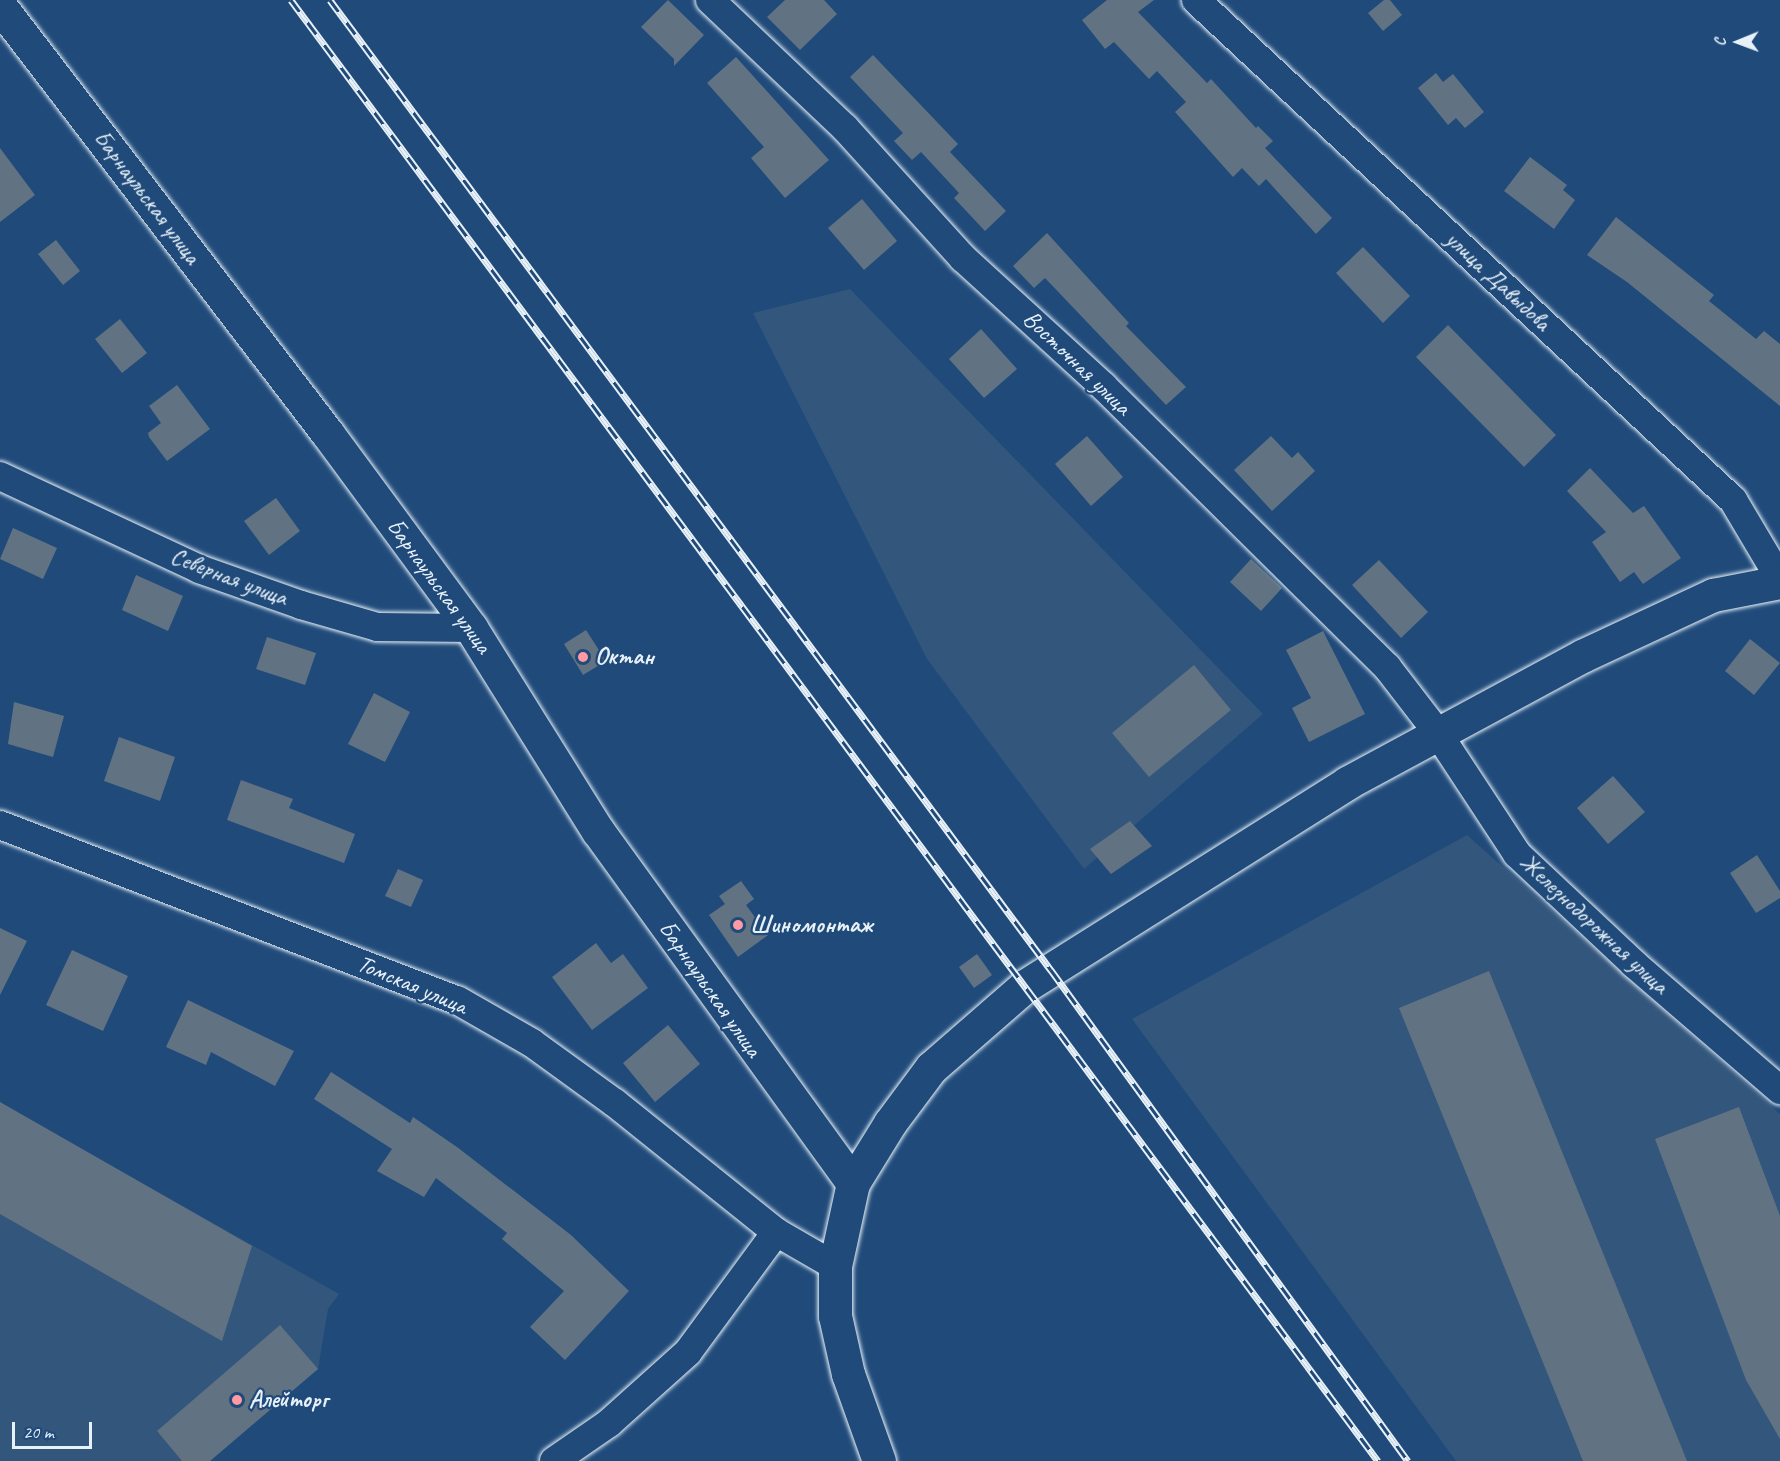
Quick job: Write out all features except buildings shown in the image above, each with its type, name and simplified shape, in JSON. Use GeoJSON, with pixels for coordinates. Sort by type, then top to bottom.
{"type":"FeatureCollection","features":[{"type":"Feature","properties":{"kind":"street","name":"Восточная улица"},"geometry":{"type":"LineString","coordinates":[[710,0],[845,128],[963,258],[1103,386],[1387,666],[1437,732]]}},
{"type":"Feature","properties":{"kind":"street","name":"улица Давыдова"},"geometry":{"type":"LineString","coordinates":[[1197,0],[1733,500],[1780,581]]}},
{"type":"Feature","properties":{"kind":"street","name":"Барнаульская улица"},"geometry":{"type":"LineString","coordinates":[[0,6],[328,434],[471,628],[598,831],[853,1183]]}},
{"type":"Feature","properties":{"kind":"street","name":"Северная улица"},"geometry":{"type":"LineString","coordinates":[[0,476],[199,569],[301,605],[376,627],[471,628]]}},
{"type":"Feature","properties":{"kind":"street"},"geometry":{"type":"LineString","coordinates":[[879,1461],[848,1374],[835,1316],[835,1266],[853,1183],[890,1123],[931,1068],[1025,986],[1347,783],[1437,732],[1582,656],[1713,595],[1780,581]]}},
{"type":"Feature","properties":{"kind":"street","name":"Железнодорожная улица"},"geometry":{"type":"LineString","coordinates":[[1437,732],[1517,854],[1634,964],[1780,1090]]}},
{"type":"Feature","properties":{"kind":"street","name":"Томская улица"},"geometry":{"type":"LineString","coordinates":[[0,825],[457,1000],[532,1043],[615,1103],[776,1232],[835,1266]]}},
{"type":"Feature","properties":{"kind":"street"},"geometry":{"type":"LineString","coordinates":[[554,1461],[609,1423],[688,1352],[776,1232]]}},
{"type":"Feature","properties":{"kind":"shaded area"},"geometry":{"type":"Polygon","coordinates":[[[850,289],[1263,714],[1084,869],[927,659],[753,313],[850,289]]]}},
{"type":"Feature","properties":{"kind":"shaded area"},"geometry":{"type":"Polygon","coordinates":[[[1467,835],[1780,1114],[1780,1461],[1456,1461],[1132,1019],[1467,835]]]}},
{"type":"Feature","properties":{"kind":"shaded area"},"geometry":{"type":"Polygon","coordinates":[[[0,1103],[339,1294],[328,1309],[318,1369],[210,1461],[0,1461],[0,1103]]]}},
{"type":"Feature","properties":{"kind":"railway"},"geometry":{"type":"LineString","coordinates":[[291,0],[1378,1461]]}},
{"type":"Feature","properties":{"kind":"railway"},"geometry":{"type":"LineString","coordinates":[[330,0],[1051,970],[1408,1461]]}},
{"type":"Feature","properties":{"kind":"place","name":"Октан"},"geometry":{"type":"Point","coordinates":[583,657]}},
{"type":"Feature","properties":{"kind":"place","name":"Шиномонтаж"},"geometry":{"type":"Point","coordinates":[738,925]}},
{"type":"Feature","properties":{"kind":"place","name":"Алейторг"},"geometry":{"type":"Point","coordinates":[237,1400]}}]}
